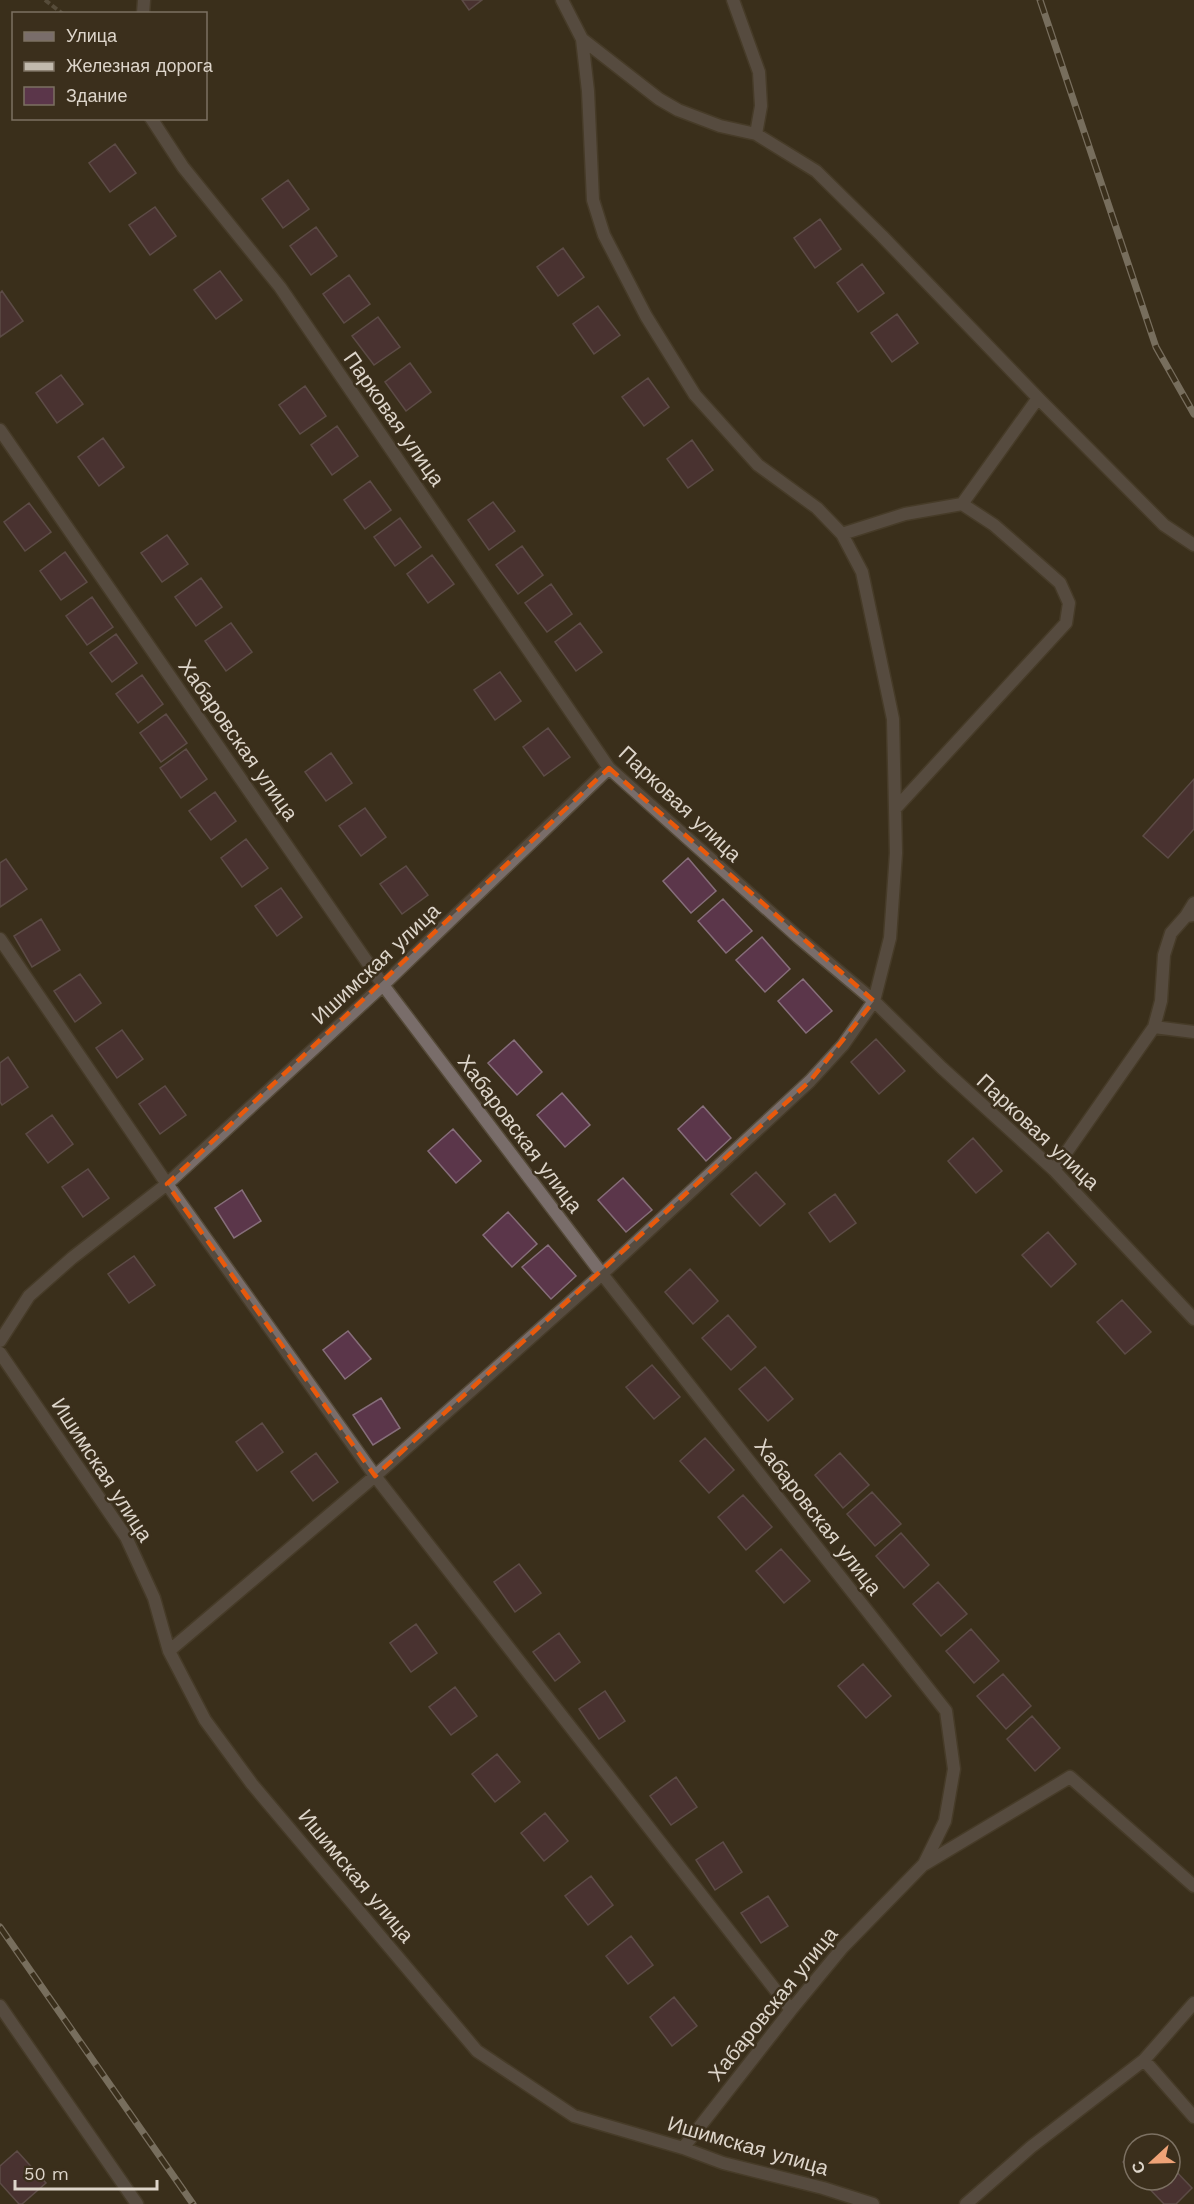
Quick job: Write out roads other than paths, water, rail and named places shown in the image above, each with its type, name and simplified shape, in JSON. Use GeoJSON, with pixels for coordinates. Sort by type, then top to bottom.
{"type":"FeatureCollection","features":[{"type":"Feature","properties":{"kind":"street"},"geometry":{"type":"LineString","coordinates":[[169,1651],[375,1476],[602,1274],[810,1081],[843,1045],[874,1001],[890,938],[896,853],[893,719],[862,572],[842,534],[817,508],[758,465],[695,395],[646,316],[604,235],[593,200],[588,91],[582,39],[562,0]]}},
{"type":"Feature","properties":{"kind":"street"},"geometry":{"type":"LineString","coordinates":[[733,0],[759,72],[761,106],[756,134]]}},
{"type":"Feature","properties":{"kind":"street"},"geometry":{"type":"LineString","coordinates":[[582,39],[659,99],[678,110],[720,126],[756,134],[816,171],[1164,525],[1194,545]]}},
{"type":"Feature","properties":{"kind":"street","name":"Парковая улица"},"geometry":{"type":"LineString","coordinates":[[152,120],[183,167],[280,288],[609,768],[798,937],[874,1001],[942,1068],[1054,1170],[1194,1319]]}},
{"type":"Feature","properties":{"kind":"street"},"geometry":{"type":"LineString","coordinates":[[962,504],[1038,398]]}},
{"type":"Feature","properties":{"kind":"street","name":"Хабаровская улица"},"geometry":{"type":"LineString","coordinates":[[0,430],[383,985],[602,1274],[946,1711],[954,1769],[945,1821],[924,1864]]}},
{"type":"Feature","properties":{"kind":"street"},"geometry":{"type":"LineString","coordinates":[[842,534],[905,514],[962,504],[994,525],[1060,583],[1069,603],[1066,623],[895,809]]}},
{"type":"Feature","properties":{"kind":"street","name":"Ишимская улица"},"geometry":{"type":"LineString","coordinates":[[0,1341],[29,1296],[72,1258],[167,1184],[383,985],[609,768]]}},
{"type":"Feature","properties":{"kind":"street"},"geometry":{"type":"LineString","coordinates":[[1054,1170],[1154,1027],[1161,1001],[1164,956],[1171,933],[1190,916],[1194,903]]}},
{"type":"Feature","properties":{"kind":"street"},"geometry":{"type":"LineString","coordinates":[[0,939],[167,1184],[375,1476],[791,2010]]}},
{"type":"Feature","properties":{"kind":"street"},"geometry":{"type":"LineString","coordinates":[[1154,1027],[1194,1032]]}},
{"type":"Feature","properties":{"kind":"street","name":"Ишимская улица"},"geometry":{"type":"LineString","coordinates":[[0,1353],[126,1537],[154,1598],[169,1651],[205,1720],[252,1784],[477,2051],[574,2116],[683,2148],[723,2163],[823,2188],[873,2204]]}},
{"type":"Feature","properties":{"kind":"street","name":"Хабаровская улица"},"geometry":{"type":"LineString","coordinates":[[683,2148],[843,1947],[924,1864],[1070,1777],[1194,1886]]}},
{"type":"Feature","properties":{"kind":"street"},"geometry":{"type":"LineString","coordinates":[[966,2204],[1031,2147],[1144,2060],[1194,2003]]}},
{"type":"Feature","properties":{"kind":"street"},"geometry":{"type":"LineString","coordinates":[[0,2006],[136,2204]]}},
{"type":"Feature","properties":{"kind":"street"},"geometry":{"type":"LineString","coordinates":[[1144,2060],[1194,2116]]}},
{"type":"Feature","properties":{"kind":"railway"},"geometry":{"type":"LineString","coordinates":[[1040,0],[1156,347],[1194,414]]}},
{"type":"Feature","properties":{"kind":"railway"},"geometry":{"type":"LineString","coordinates":[[0,1927],[193,2204]]}}]}
